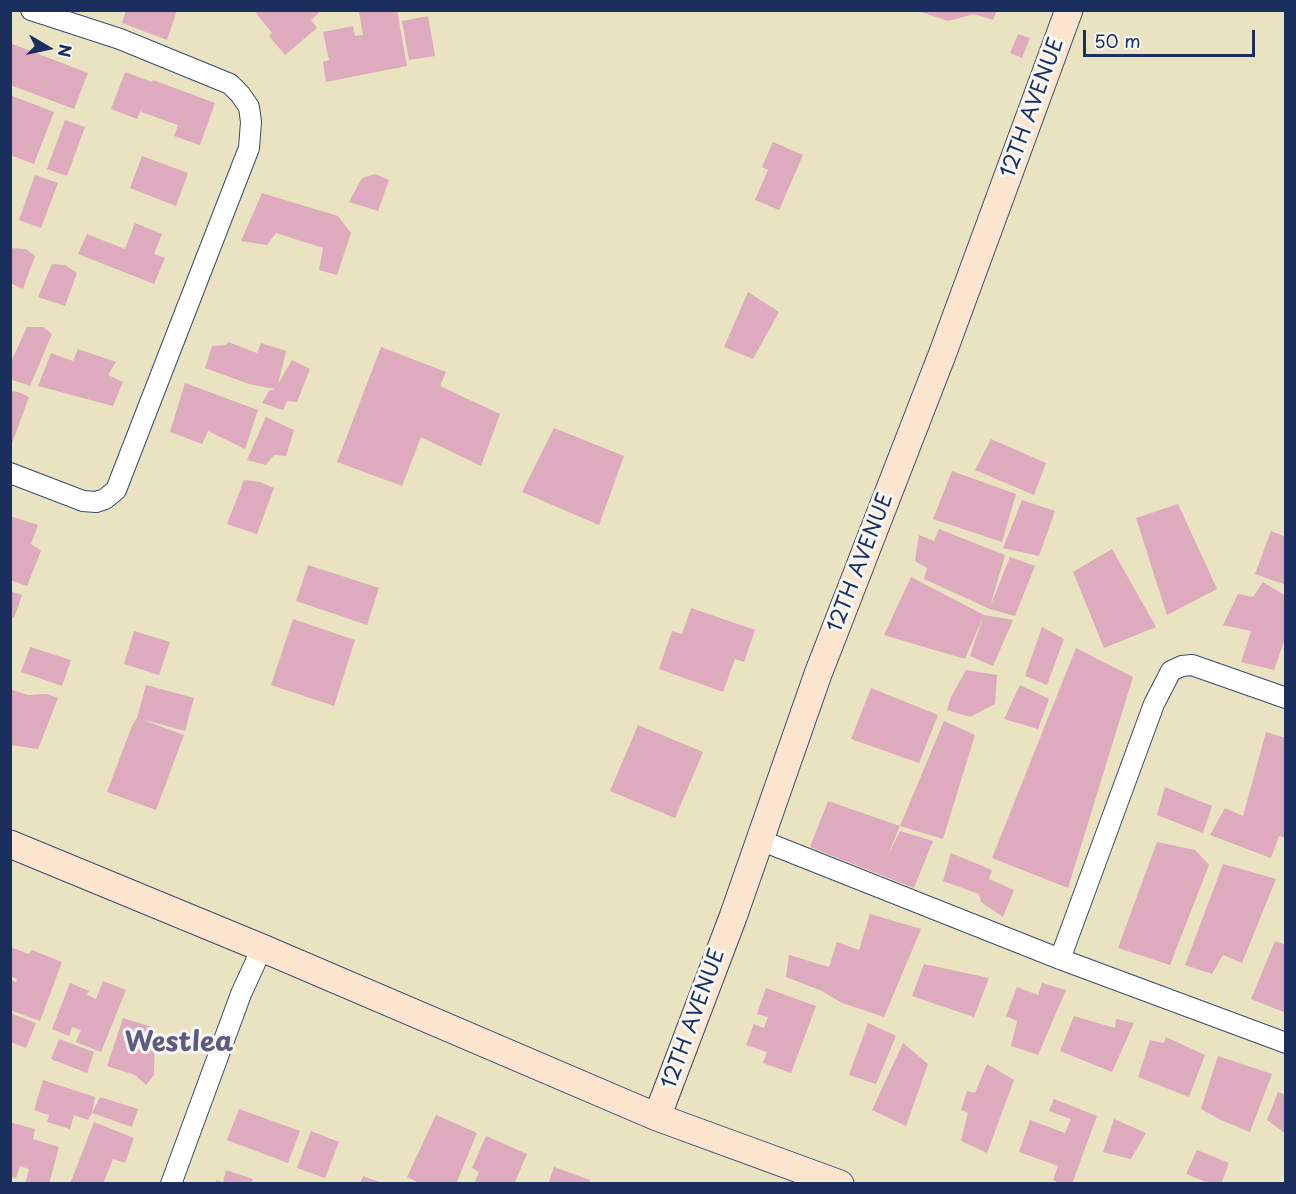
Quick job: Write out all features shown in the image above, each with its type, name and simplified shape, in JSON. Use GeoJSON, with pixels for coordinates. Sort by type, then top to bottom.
{"type":"FeatureCollection","features":[{"type":"Feature","properties":{"kind":"street"},"geometry":{"type":"LineString","coordinates":[[10,472],[83,501],[96,502],[105,499],[116,490],[249,148],[251,122],[249,107],[230,84],[120,39],[32,10]]}},
{"type":"Feature","properties":{"kind":"street","name":"12TH AVENUE"},"geometry":{"type":"LineString","coordinates":[[657,1117],[760,840],[818,674],[942,355],[1069,10]]}},
{"type":"Feature","properties":{"kind":"street"},"geometry":{"type":"LineString","coordinates":[[1060,959],[1154,704],[1171,671],[1192,665],[1286,698]]}},
{"type":"Feature","properties":{"kind":"street"},"geometry":{"type":"LineString","coordinates":[[760,840],[1060,959],[1286,1043]]}},
{"type":"Feature","properties":{"kind":"street"},"geometry":{"type":"LineString","coordinates":[[10,844],[262,948],[657,1117],[840,1184]]}},
{"type":"Feature","properties":{"kind":"street"},"geometry":{"type":"LineString","coordinates":[[171,1184],[241,994],[262,948]]}},
{"type":"Feature","properties":{"kind":"building"},"geometry":{"type":"Polygon","coordinates":[[[126,10],[177,10],[167,40],[122,23],[126,10]]]}},
{"type":"Feature","properties":{"kind":"building"},"geometry":{"type":"Polygon","coordinates":[[[259,10],[322,10],[311,20],[317,28],[285,55],[269,36],[272,33],[256,13],[259,10]]]}},
{"type":"Feature","properties":{"kind":"building"},"geometry":{"type":"Polygon","coordinates":[[[397,10],[407,66],[326,82],[323,62],[329,60],[323,32],[353,26],[355,36],[363,35],[359,12],[397,10]]]}},
{"type":"Feature","properties":{"kind":"building"},"geometry":{"type":"Polygon","coordinates":[[[997,10],[993,20],[974,14],[948,21],[918,11],[997,10]]]}},
{"type":"Feature","properties":{"kind":"building"},"geometry":{"type":"Polygon","coordinates":[[[428,16],[435,56],[409,60],[402,21],[428,16]]]}},
{"type":"Feature","properties":{"kind":"building"},"geometry":{"type":"Polygon","coordinates":[[[1018,34],[1030,38],[1022,58],[1010,53],[1018,34]]]}},
{"type":"Feature","properties":{"kind":"building"},"geometry":{"type":"Polygon","coordinates":[[[10,43],[88,73],[74,109],[10,85],[10,43]]]}},
{"type":"Feature","properties":{"kind":"building"},"geometry":{"type":"Polygon","coordinates":[[[125,72],[215,103],[200,145],[174,136],[178,125],[141,112],[145,102],[137,119],[111,109],[125,72]]]}},
{"type":"Feature","properties":{"kind":"building"},"geometry":{"type":"Polygon","coordinates":[[[10,95],[54,112],[34,164],[10,155],[10,95]]]}},
{"type":"Feature","properties":{"kind":"building"},"geometry":{"type":"Polygon","coordinates":[[[65,120],[85,127],[67,176],[47,169],[65,120]]]}},
{"type":"Feature","properties":{"kind":"building"},"geometry":{"type":"Polygon","coordinates":[[[773,142],[803,155],[779,210],[755,200],[768,170],[762,167],[773,142]]]}},
{"type":"Feature","properties":{"kind":"building"},"geometry":{"type":"Polygon","coordinates":[[[142,156],[188,173],[176,206],[130,188],[142,156]]]}},
{"type":"Feature","properties":{"kind":"building"},"geometry":{"type":"Polygon","coordinates":[[[375,174],[389,180],[378,211],[349,202],[362,178],[375,174]]]}},
{"type":"Feature","properties":{"kind":"building"},"geometry":{"type":"Polygon","coordinates":[[[35,175],[58,183],[41,228],[19,220],[35,175]]]}},
{"type":"Feature","properties":{"kind":"building"},"geometry":{"type":"Polygon","coordinates":[[[262,193],[338,216],[351,233],[337,275],[319,270],[323,248],[276,233],[267,245],[241,241],[262,193]]]}},
{"type":"Feature","properties":{"kind":"building"},"geometry":{"type":"Polygon","coordinates":[[[135,223],[162,234],[154,254],[165,258],[154,284],[78,254],[87,234],[125,249],[135,223]]]}},
{"type":"Feature","properties":{"kind":"building"},"geometry":{"type":"Polygon","coordinates":[[[10,248],[26,249],[35,256],[23,289],[10,283],[10,248]]]}},
{"type":"Feature","properties":{"kind":"building"},"geometry":{"type":"Polygon","coordinates":[[[52,264],[65,265],[77,273],[65,306],[38,297],[52,264]]]}},
{"type":"Feature","properties":{"kind":"building"},"geometry":{"type":"Polygon","coordinates":[[[748,292],[779,312],[753,359],[724,347],[748,292]]]}},
{"type":"Feature","properties":{"kind":"building"},"geometry":{"type":"Polygon","coordinates":[[[27,327],[43,327],[52,334],[30,386],[10,379],[10,364],[27,327]]]}},
{"type":"Feature","properties":{"kind":"building"},"geometry":{"type":"Polygon","coordinates":[[[228,342],[257,353],[261,343],[286,351],[278,384],[292,360],[310,369],[297,402],[287,401],[283,410],[262,403],[269,391],[275,389],[249,384],[205,368],[212,346],[226,345],[228,342]]]}},
{"type":"Feature","properties":{"kind":"building"},"geometry":{"type":"Polygon","coordinates":[[[381,347],[446,372],[440,386],[500,414],[481,466],[421,437],[402,486],[337,462],[381,347]]]}},
{"type":"Feature","properties":{"kind":"building"},"geometry":{"type":"Polygon","coordinates":[[[78,349],[116,362],[108,375],[123,382],[113,406],[38,386],[51,353],[73,361],[78,349]]]}},
{"type":"Feature","properties":{"kind":"building"},"geometry":{"type":"Polygon","coordinates":[[[185,383],[258,410],[245,449],[208,431],[202,444],[170,432],[185,383]]]}},
{"type":"Feature","properties":{"kind":"building"},"geometry":{"type":"Polygon","coordinates":[[[10,391],[29,397],[11,446],[10,391]]]}},
{"type":"Feature","properties":{"kind":"building"},"geometry":{"type":"Polygon","coordinates":[[[266,417],[294,430],[286,456],[274,455],[266,465],[247,460],[266,417]]]}},
{"type":"Feature","properties":{"kind":"building"},"geometry":{"type":"Polygon","coordinates":[[[554,428],[624,456],[599,525],[522,492],[554,428]]]}},
{"type":"Feature","properties":{"kind":"building"},"geometry":{"type":"Polygon","coordinates":[[[991,439],[1046,463],[1034,495],[975,470],[991,439]]]}},
{"type":"Feature","properties":{"kind":"building"},"geometry":{"type":"Polygon","coordinates":[[[952,471],[1016,494],[1002,542],[933,519],[952,471]]]}},
{"type":"Feature","properties":{"kind":"building"},"geometry":{"type":"Polygon","coordinates":[[[244,480],[260,482],[274,488],[257,534],[227,524],[244,480]]]}},
{"type":"Feature","properties":{"kind":"building"},"geometry":{"type":"Polygon","coordinates":[[[1022,500],[1055,511],[1039,556],[1003,548],[1022,500]]]}},
{"type":"Feature","properties":{"kind":"building"},"geometry":{"type":"Polygon","coordinates":[[[1178,504],[1217,589],[1167,615],[1136,518],[1178,504]]]}},
{"type":"Feature","properties":{"kind":"building"},"geometry":{"type":"Polygon","coordinates":[[[10,516],[38,525],[31,544],[41,551],[27,586],[10,580],[10,516]]]}},
{"type":"Feature","properties":{"kind":"building"},"geometry":{"type":"Polygon","coordinates":[[[939,529],[1005,555],[990,607],[1010,557],[1035,566],[1015,616],[990,609],[924,579],[927,568],[915,561],[919,535],[934,541],[939,529]]]}},
{"type":"Feature","properties":{"kind":"building"},"geometry":{"type":"Polygon","coordinates":[[[1271,531],[1286,537],[1286,585],[1255,574],[1271,531]]]}},
{"type":"Feature","properties":{"kind":"building"},"geometry":{"type":"Polygon","coordinates":[[[1112,549],[1156,627],[1104,648],[1073,572],[1112,549]]]}},
{"type":"Feature","properties":{"kind":"building"},"geometry":{"type":"Polygon","coordinates":[[[308,565],[379,588],[367,625],[296,601],[308,565]]]}},
{"type":"Feature","properties":{"kind":"building"},"geometry":{"type":"Polygon","coordinates":[[[911,577],[984,615],[1013,620],[993,666],[970,656],[983,617],[965,659],[884,635],[911,577]]]}},
{"type":"Feature","properties":{"kind":"building"},"geometry":{"type":"Polygon","coordinates":[[[1263,582],[1286,596],[1286,636],[1274,670],[1241,662],[1251,631],[1223,625],[1238,594],[1253,597],[1263,582]]]}},
{"type":"Feature","properties":{"kind":"building"},"geometry":{"type":"Polygon","coordinates":[[[10,591],[22,595],[14,618],[10,617],[10,591]]]}},
{"type":"Feature","properties":{"kind":"building"},"geometry":{"type":"Polygon","coordinates":[[[691,608],[755,630],[744,662],[735,659],[723,692],[659,669],[672,631],[682,634],[691,608]]]}},
{"type":"Feature","properties":{"kind":"building"},"geometry":{"type":"Polygon","coordinates":[[[293,619],[355,640],[334,706],[271,685],[293,619]]]}},
{"type":"Feature","properties":{"kind":"building"},"geometry":{"type":"Polygon","coordinates":[[[1042,627],[1064,639],[1047,685],[1025,676],[1042,627]]]}},
{"type":"Feature","properties":{"kind":"building"},"geometry":{"type":"Polygon","coordinates":[[[134,631],[170,642],[159,675],[124,664],[134,631]]]}},
{"type":"Feature","properties":{"kind":"building"},"geometry":{"type":"Polygon","coordinates":[[[30,647],[71,660],[62,686],[21,672],[30,647]]]}},
{"type":"Feature","properties":{"kind":"building"},"geometry":{"type":"Polygon","coordinates":[[[1076,648],[1133,677],[1068,888],[992,858],[1076,648]]]}},
{"type":"Feature","properties":{"kind":"building"},"geometry":{"type":"Polygon","coordinates":[[[966,670],[997,675],[995,704],[970,717],[947,710],[951,697],[966,670]]]}},
{"type":"Feature","properties":{"kind":"building"},"geometry":{"type":"Polygon","coordinates":[[[146,685],[194,698],[185,731],[141,719],[184,735],[156,810],[107,792],[137,718],[146,685]]]}},
{"type":"Feature","properties":{"kind":"building"},"geometry":{"type":"Polygon","coordinates":[[[1020,685],[1049,699],[1038,729],[1004,719],[1020,685]]]}},
{"type":"Feature","properties":{"kind":"building"},"geometry":{"type":"Polygon","coordinates":[[[871,688],[938,715],[919,763],[851,739],[871,688]]]}},
{"type":"Feature","properties":{"kind":"building"},"geometry":{"type":"Polygon","coordinates":[[[10,689],[28,695],[47,694],[58,698],[38,749],[10,745],[10,689]]]}},
{"type":"Feature","properties":{"kind":"building"},"geometry":{"type":"Polygon","coordinates":[[[944,721],[975,735],[943,839],[900,826],[944,721]]]}},
{"type":"Feature","properties":{"kind":"building"},"geometry":{"type":"Polygon","coordinates":[[[638,725],[703,752],[675,818],[610,791],[638,725]]]}},
{"type":"Feature","properties":{"kind":"building"},"geometry":{"type":"Polygon","coordinates":[[[1266,732],[1286,738],[1286,838],[1279,836],[1271,858],[1210,835],[1225,808],[1243,816],[1266,732]]]}},
{"type":"Feature","properties":{"kind":"building"},"geometry":{"type":"Polygon","coordinates":[[[1165,787],[1212,806],[1203,833],[1157,815],[1165,787]]]}},
{"type":"Feature","properties":{"kind":"building"},"geometry":{"type":"Polygon","coordinates":[[[828,801],[900,826],[886,860],[900,831],[933,841],[914,888],[810,847],[828,801]]]}},
{"type":"Feature","properties":{"kind":"building"},"geometry":{"type":"Polygon","coordinates":[[[1157,842],[1195,850],[1209,865],[1170,965],[1118,948],[1157,842]]]}},
{"type":"Feature","properties":{"kind":"building"},"geometry":{"type":"Polygon","coordinates":[[[951,853],[992,870],[989,879],[1014,890],[1003,917],[981,902],[979,894],[943,881],[951,853]]]}},
{"type":"Feature","properties":{"kind":"building"},"geometry":{"type":"Polygon","coordinates":[[[1223,864],[1276,879],[1242,963],[1223,955],[1212,974],[1185,965],[1223,864]]]}},
{"type":"Feature","properties":{"kind":"building"},"geometry":{"type":"Polygon","coordinates":[[[870,914],[921,929],[884,1017],[842,1003],[822,991],[786,977],[789,955],[829,967],[837,942],[859,950],[870,914]]]}},
{"type":"Feature","properties":{"kind":"building"},"geometry":{"type":"Polygon","coordinates":[[[1275,941],[1286,945],[1286,1013],[1251,999],[1275,941]]]}},
{"type":"Feature","properties":{"kind":"building"},"geometry":{"type":"Polygon","coordinates":[[[10,947],[29,954],[32,950],[62,962],[40,1021],[10,1010],[10,980],[16,982],[17,979],[10,976],[10,947]]]}},
{"type":"Feature","properties":{"kind":"building"},"geometry":{"type":"Polygon","coordinates":[[[924,964],[989,978],[974,1017],[912,996],[924,964]]]}},
{"type":"Feature","properties":{"kind":"building"},"geometry":{"type":"Polygon","coordinates":[[[103,981],[126,990],[101,1052],[76,1042],[81,1030],[72,1027],[69,1036],[52,1029],[70,983],[89,991],[87,995],[96,999],[103,981]]]}},
{"type":"Feature","properties":{"kind":"building"},"geometry":{"type":"Polygon","coordinates":[[[1042,983],[1066,990],[1038,1055],[1011,1046],[1017,1021],[1006,1016],[1017,987],[1038,995],[1042,983]]]}},
{"type":"Feature","properties":{"kind":"building"},"geometry":{"type":"Polygon","coordinates":[[[766,988],[816,1006],[791,1073],[763,1063],[767,1052],[746,1045],[754,1024],[764,1028],[768,1017],[757,1014],[766,988]]]}},
{"type":"Feature","properties":{"kind":"building"},"geometry":{"type":"Polygon","coordinates":[[[10,1013],[36,1023],[26,1048],[10,1042],[10,1013]]]}},
{"type":"Feature","properties":{"kind":"building"},"geometry":{"type":"Polygon","coordinates":[[[1074,1016],[1115,1028],[1116,1019],[1134,1023],[1112,1072],[1060,1051],[1074,1016]]]}},
{"type":"Feature","properties":{"kind":"building"},"geometry":{"type":"Polygon","coordinates":[[[123,1018],[155,1028],[154,1075],[146,1085],[135,1075],[107,1066],[123,1018]]]}},
{"type":"Feature","properties":{"kind":"building"},"geometry":{"type":"Polygon","coordinates":[[[868,1023],[896,1036],[876,1084],[849,1075],[868,1023]]]}},
{"type":"Feature","properties":{"kind":"building"},"geometry":{"type":"Polygon","coordinates":[[[1166,1037],[1205,1055],[1189,1097],[1138,1077],[1150,1040],[1164,1043],[1166,1037]]]}},
{"type":"Feature","properties":{"kind":"building"},"geometry":{"type":"Polygon","coordinates":[[[59,1039],[94,1052],[87,1073],[51,1059],[59,1039]]]}},
{"type":"Feature","properties":{"kind":"building"},"geometry":{"type":"Polygon","coordinates":[[[903,1043],[928,1064],[906,1126],[872,1110],[903,1043]]]}},
{"type":"Feature","properties":{"kind":"building"},"geometry":{"type":"Polygon","coordinates":[[[1218,1056],[1272,1074],[1250,1132],[1201,1109],[1218,1056]]]}},
{"type":"Feature","properties":{"kind":"building"},"geometry":{"type":"Polygon","coordinates":[[[987,1064],[1014,1080],[987,1153],[961,1141],[968,1113],[961,1110],[967,1091],[975,1093],[987,1064]]]}},
{"type":"Feature","properties":{"kind":"building"},"geometry":{"type":"Polygon","coordinates":[[[43,1080],[95,1097],[88,1120],[74,1115],[70,1129],[47,1122],[49,1115],[34,1110],[43,1080]]]}},
{"type":"Feature","properties":{"kind":"building"},"geometry":{"type":"Polygon","coordinates":[[[1278,1092],[1286,1095],[1286,1134],[1267,1120],[1278,1092]]]}},
{"type":"Feature","properties":{"kind":"building"},"geometry":{"type":"Polygon","coordinates":[[[100,1097],[138,1109],[132,1127],[92,1113],[100,1097]]]}},
{"type":"Feature","properties":{"kind":"building"},"geometry":{"type":"Polygon","coordinates":[[[1054,1099],[1097,1116],[1072,1184],[1062,1184],[1053,1180],[1058,1166],[1019,1152],[1030,1120],[1065,1133],[1071,1119],[1049,1111],[1054,1099]]]}},
{"type":"Feature","properties":{"kind":"building"},"geometry":{"type":"Polygon","coordinates":[[[239,1109],[300,1131],[288,1163],[227,1140],[239,1109]]]}},
{"type":"Feature","properties":{"kind":"building"},"geometry":{"type":"Polygon","coordinates":[[[436,1115],[477,1133],[456,1184],[421,1184],[407,1177],[436,1115]]]}},
{"type":"Feature","properties":{"kind":"building"},"geometry":{"type":"Polygon","coordinates":[[[1114,1119],[1146,1133],[1131,1159],[1103,1152],[1114,1119]]]}},
{"type":"Feature","properties":{"kind":"building"},"geometry":{"type":"Polygon","coordinates":[[[94,1122],[134,1138],[125,1163],[113,1159],[103,1184],[70,1184],[94,1122]]]}},
{"type":"Feature","properties":{"kind":"building"},"geometry":{"type":"Polygon","coordinates":[[[12,1123],[35,1129],[33,1139],[59,1147],[49,1184],[25,1184],[29,1169],[20,1166],[16,1178],[10,1177],[12,1123]]]}},
{"type":"Feature","properties":{"kind":"building"},"geometry":{"type":"Polygon","coordinates":[[[311,1131],[339,1142],[325,1178],[297,1168],[311,1131]]]}},
{"type":"Feature","properties":{"kind":"building"},"geometry":{"type":"Polygon","coordinates":[[[486,1136],[527,1154],[514,1184],[474,1184],[479,1172],[472,1168],[486,1136]]]}},
{"type":"Feature","properties":{"kind":"building"},"geometry":{"type":"Polygon","coordinates":[[[1197,1150],[1229,1163],[1221,1184],[1211,1184],[1186,1174],[1197,1150]]]}},
{"type":"Feature","properties":{"kind":"building"},"geometry":{"type":"Polygon","coordinates":[[[554,1167],[590,1180],[589,1184],[548,1184],[554,1167]]]}},
{"type":"Feature","properties":{"kind":"building"},"geometry":{"type":"Polygon","coordinates":[[[226,1170],[253,1179],[251,1184],[215,1184],[216,1180],[223,1182],[226,1170]]]}},
{"type":"Feature","properties":{"kind":"building"},"geometry":{"type":"Polygon","coordinates":[[[363,1176],[382,1183],[382,1184],[360,1184],[363,1176]]]}},
{"type":"Feature","properties":{"kind":"district","name":"Westlea"},"geometry":{"type":"Point","coordinates":[179,1044]}}]}
